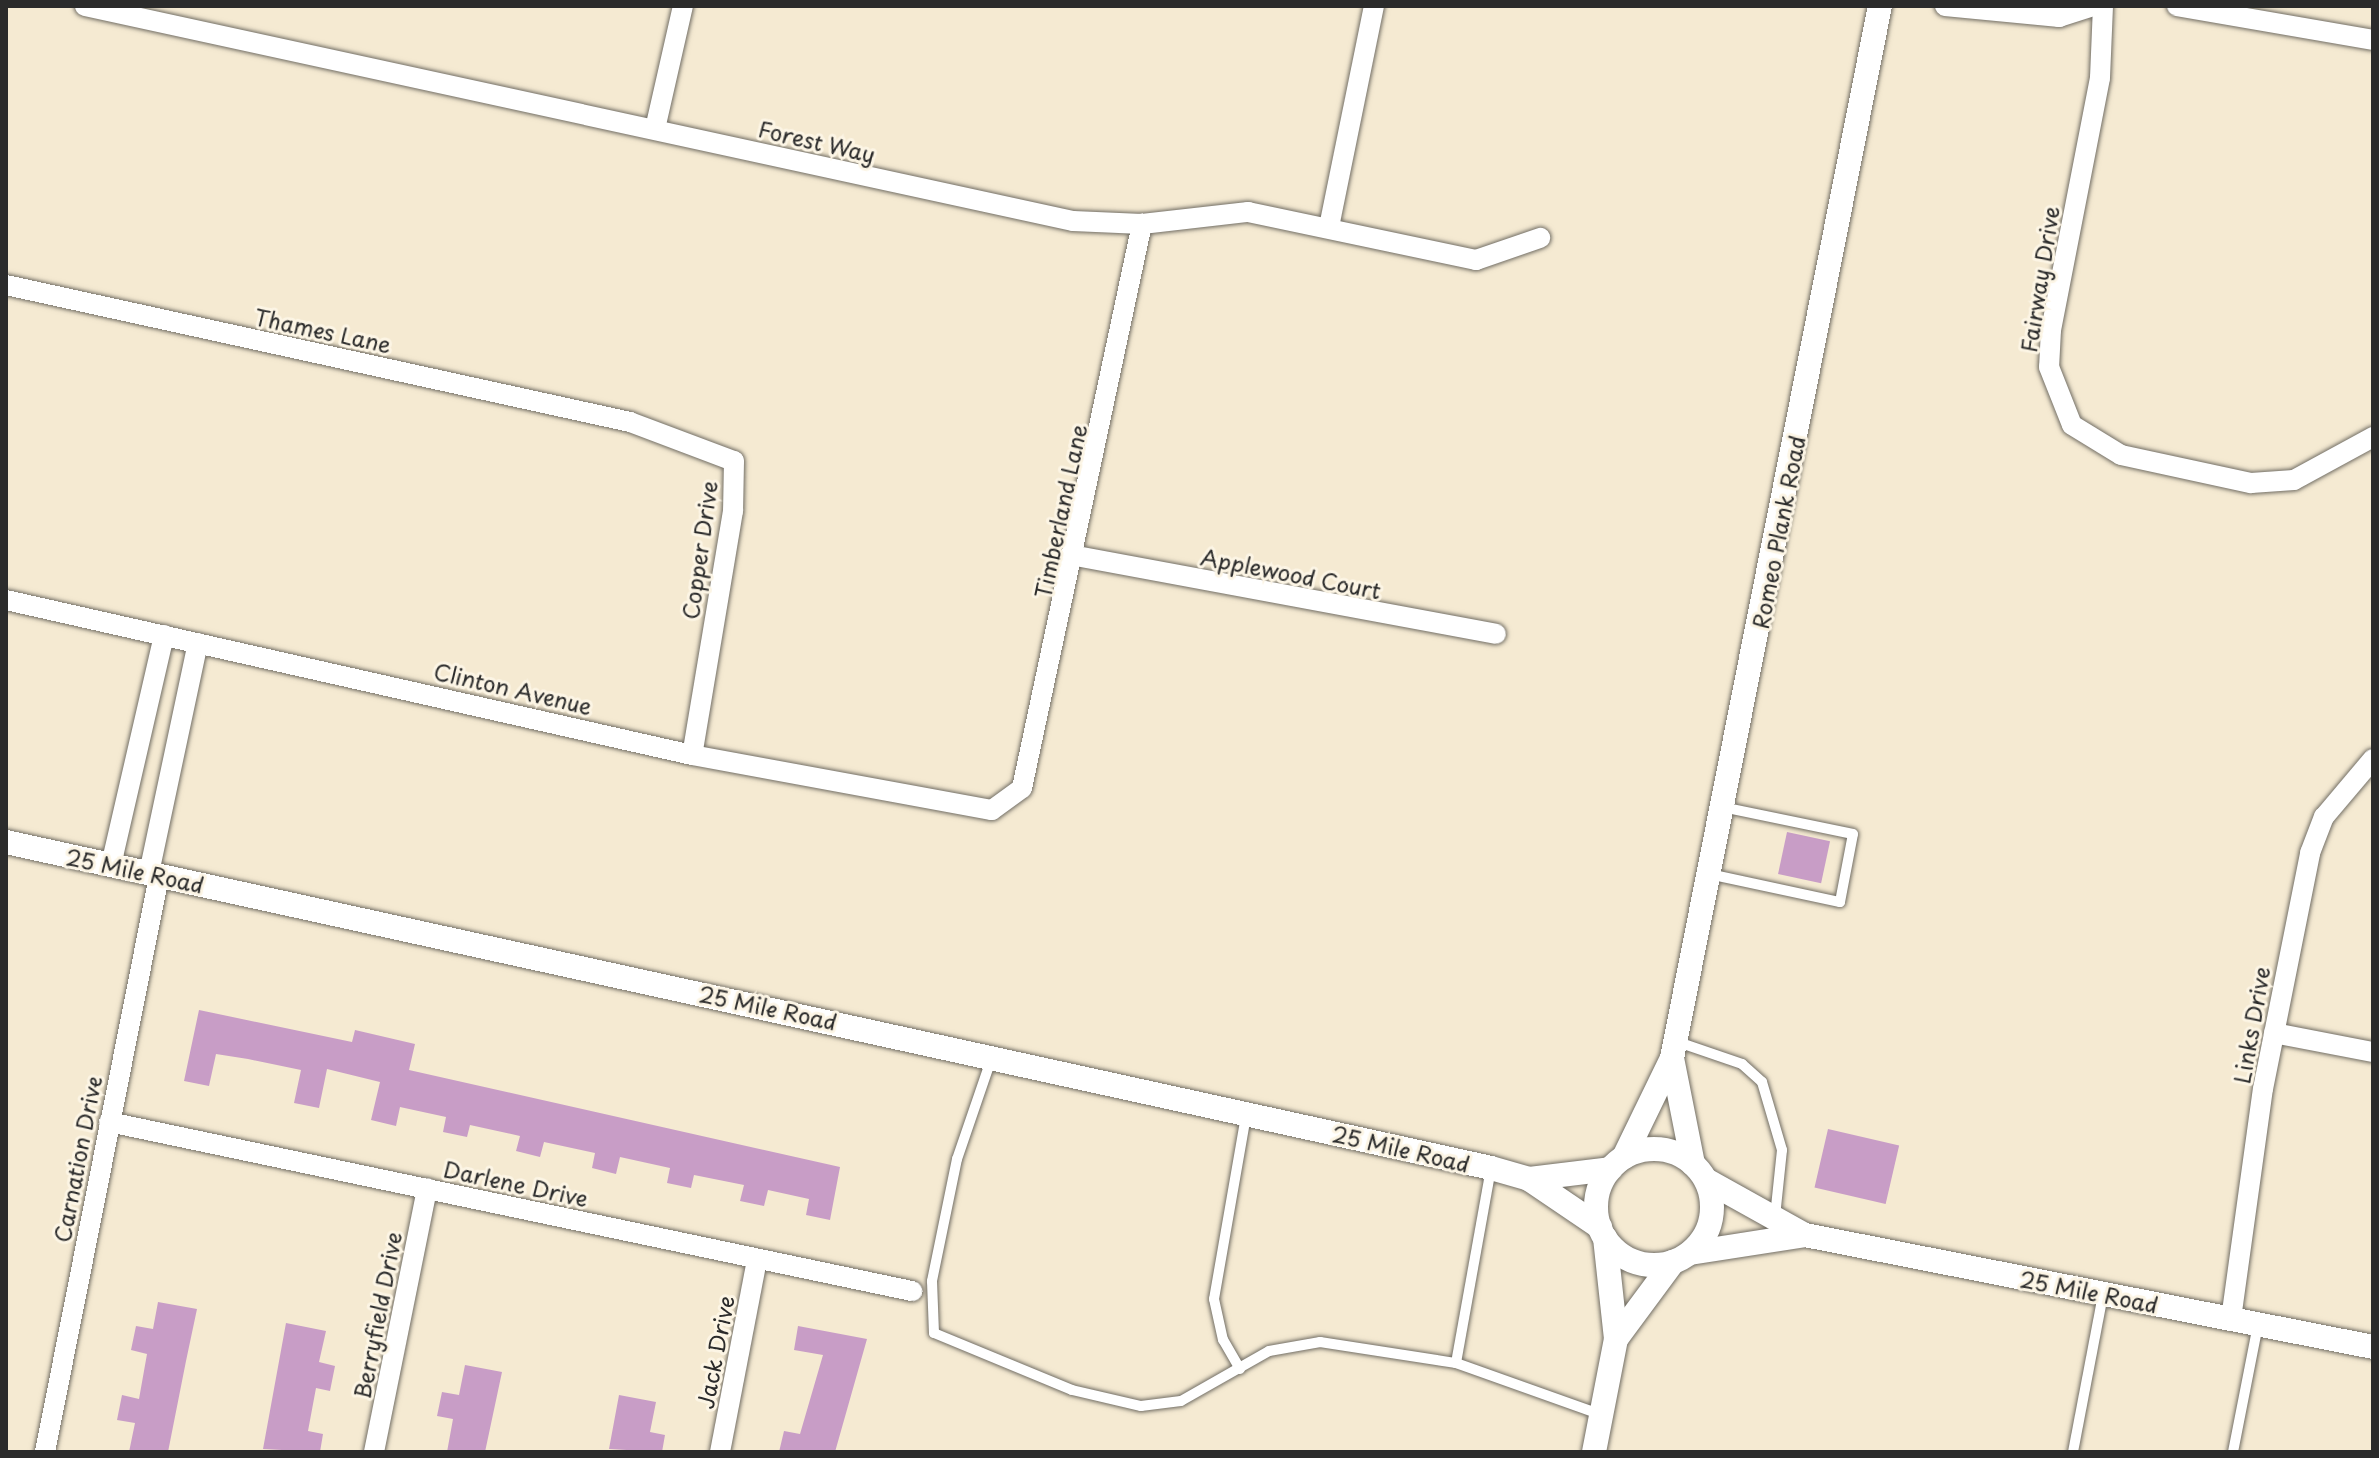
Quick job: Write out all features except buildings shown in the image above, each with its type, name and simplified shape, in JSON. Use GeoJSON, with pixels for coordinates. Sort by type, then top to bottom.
{"type":"FeatureCollection","features":[{"type":"Feature","properties":{"kind":"street","name":"Forest Way"},"geometry":{"type":"LineString","coordinates":[[85,6],[655,129],[995,207],[1142,224],[1248,212],[1476,260],[1540,238]]}},
{"type":"Feature","properties":{"kind":"street"},"geometry":{"type":"LineString","coordinates":[[655,129],[683,6]]}},
{"type":"Feature","properties":{"kind":"street"},"geometry":{"type":"LineString","coordinates":[[1329,227],[1374,6]]}},
{"type":"Feature","properties":{"kind":"street","name":"Romeo Plank Road"},"geometry":{"type":"LineString","coordinates":[[1617,1163],[1674,1050],[1880,6]]}},
{"type":"Feature","properties":{"kind":"street"},"geometry":{"type":"LineString","coordinates":[[1945,6],[2059,17],[2093,6]]}},
{"type":"Feature","properties":{"kind":"street","name":"Fairway Drive"},"geometry":{"type":"LineString","coordinates":[[2103,6],[2100,78],[2051,330],[2049,367],[2072,425],[2121,455],[2251,483],[2294,480],[2373,437]]}},
{"type":"Feature","properties":{"kind":"street"},"geometry":{"type":"LineString","coordinates":[[2177,6],[2373,40]]}},
{"type":"Feature","properties":{"kind":"street","name":"Timberland Lane"},"geometry":{"type":"LineString","coordinates":[[1010,803],[1022,788],[1076,556],[1142,224]]}},
{"type":"Feature","properties":{"kind":"street","name":"Thames Lane"},"geometry":{"type":"LineString","coordinates":[[6,285],[630,422]]}},
{"type":"Feature","properties":{"kind":"street","name":"Copper Drive"},"geometry":{"type":"LineString","coordinates":[[630,422],[734,461],[733,511],[692,755]]}},
{"type":"Feature","properties":{"kind":"street","name":"Applewood Court"},"geometry":{"type":"LineString","coordinates":[[1076,556],[1496,634]]}},
{"type":"Feature","properties":{"kind":"street","name":"Clinton Avenue"},"geometry":{"type":"LineString","coordinates":[[6,600],[692,755],[966,808],[1010,803]]}},
{"type":"Feature","properties":{"kind":"street"},"geometry":{"type":"LineString","coordinates":[[111,865],[164,635]]}},
{"type":"Feature","properties":{"kind":"street","name":"Carnation Drive"},"geometry":{"type":"LineString","coordinates":[[45,1452],[198,643]]}},
{"type":"Feature","properties":{"kind":"street","name":"Links Drive"},"geometry":{"type":"LineString","coordinates":[[2231,1319],[2274,1033],[2310,853],[2324,817],[2373,759]]}},
{"type":"Feature","properties":{"kind":"street","name":"25 Mile Road"},"geometry":{"type":"LineString","coordinates":[[6,842],[1491,1168],[1529,1179],[1602,1233]]}},
{"type":"Feature","properties":{"kind":"street"},"geometry":{"type":"LineString","coordinates":[[2274,1033],[2373,1052]]}},
{"type":"Feature","properties":{"kind":"street","name":"Romeo Plank Road"},"geometry":{"type":"LineString","coordinates":[[1674,1050],[1699,1172]]}},
{"type":"Feature","properties":{"kind":"street","name":"Darlene Drive"},"geometry":{"type":"LineString","coordinates":[[109,1122],[912,1291]]}},
{"type":"Feature","properties":{"kind":"street"},"geometry":{"type":"LineString","coordinates":[[1594,1452],[1616,1339],[1596,1203],[1617,1163],[1660,1149],[1699,1172],[1711,1219],[1616,1339]]}},
{"type":"Feature","properties":{"kind":"street","name":"25 Mile Road"},"geometry":{"type":"LineString","coordinates":[[1529,1179],[1617,1163]]}},
{"type":"Feature","properties":{"kind":"street","name":"25 Mile Road"},"geometry":{"type":"LineString","coordinates":[[1699,1172],[1805,1235],[2373,1347]]}},
{"type":"Feature","properties":{"kind":"street","name":"Berryfield Drive"},"geometry":{"type":"LineString","coordinates":[[374,1452],[427,1188]]}},
{"type":"Feature","properties":{"kind":"street"},"geometry":{"type":"LineString","coordinates":[[1602,1233],[1633,1261],[1682,1257]]}},
{"type":"Feature","properties":{"kind":"street","name":"25 Mile Road"},"geometry":{"type":"LineString","coordinates":[[1682,1257],[1805,1235]]}},
{"type":"Feature","properties":{"kind":"street","name":"Jack Drive"},"geometry":{"type":"LineString","coordinates":[[720,1452],[757,1260]]}},
{"type":"Feature","properties":{"kind":"lane"},"geometry":{"type":"LineString","coordinates":[[1709,874],[1840,902],[1853,834],[1723,807]]}},
{"type":"Feature","properties":{"kind":"lane"},"geometry":{"type":"LineString","coordinates":[[1674,1050],[1742,1064],[1762,1082],[1782,1150],[1775,1217]]}},
{"type":"Feature","properties":{"kind":"lane"},"geometry":{"type":"LineString","coordinates":[[992,1057],[957,1159],[932,1281],[934,1333],[1072,1390],[1141,1406],[1181,1401],[1269,1351],[1320,1342],[1456,1363],[1601,1414]]}},
{"type":"Feature","properties":{"kind":"lane"},"geometry":{"type":"LineString","coordinates":[[1240,1369],[1223,1340],[1214,1299],[1247,1113]]}},
{"type":"Feature","properties":{"kind":"lane"},"geometry":{"type":"LineString","coordinates":[[1456,1363],[1491,1168]]}},
{"type":"Feature","properties":{"kind":"lane"},"geometry":{"type":"LineString","coordinates":[[2073,1452],[2103,1294]]}},
{"type":"Feature","properties":{"kind":"lane"},"geometry":{"type":"LineString","coordinates":[[2233,1452],[2258,1325]]}}]}
